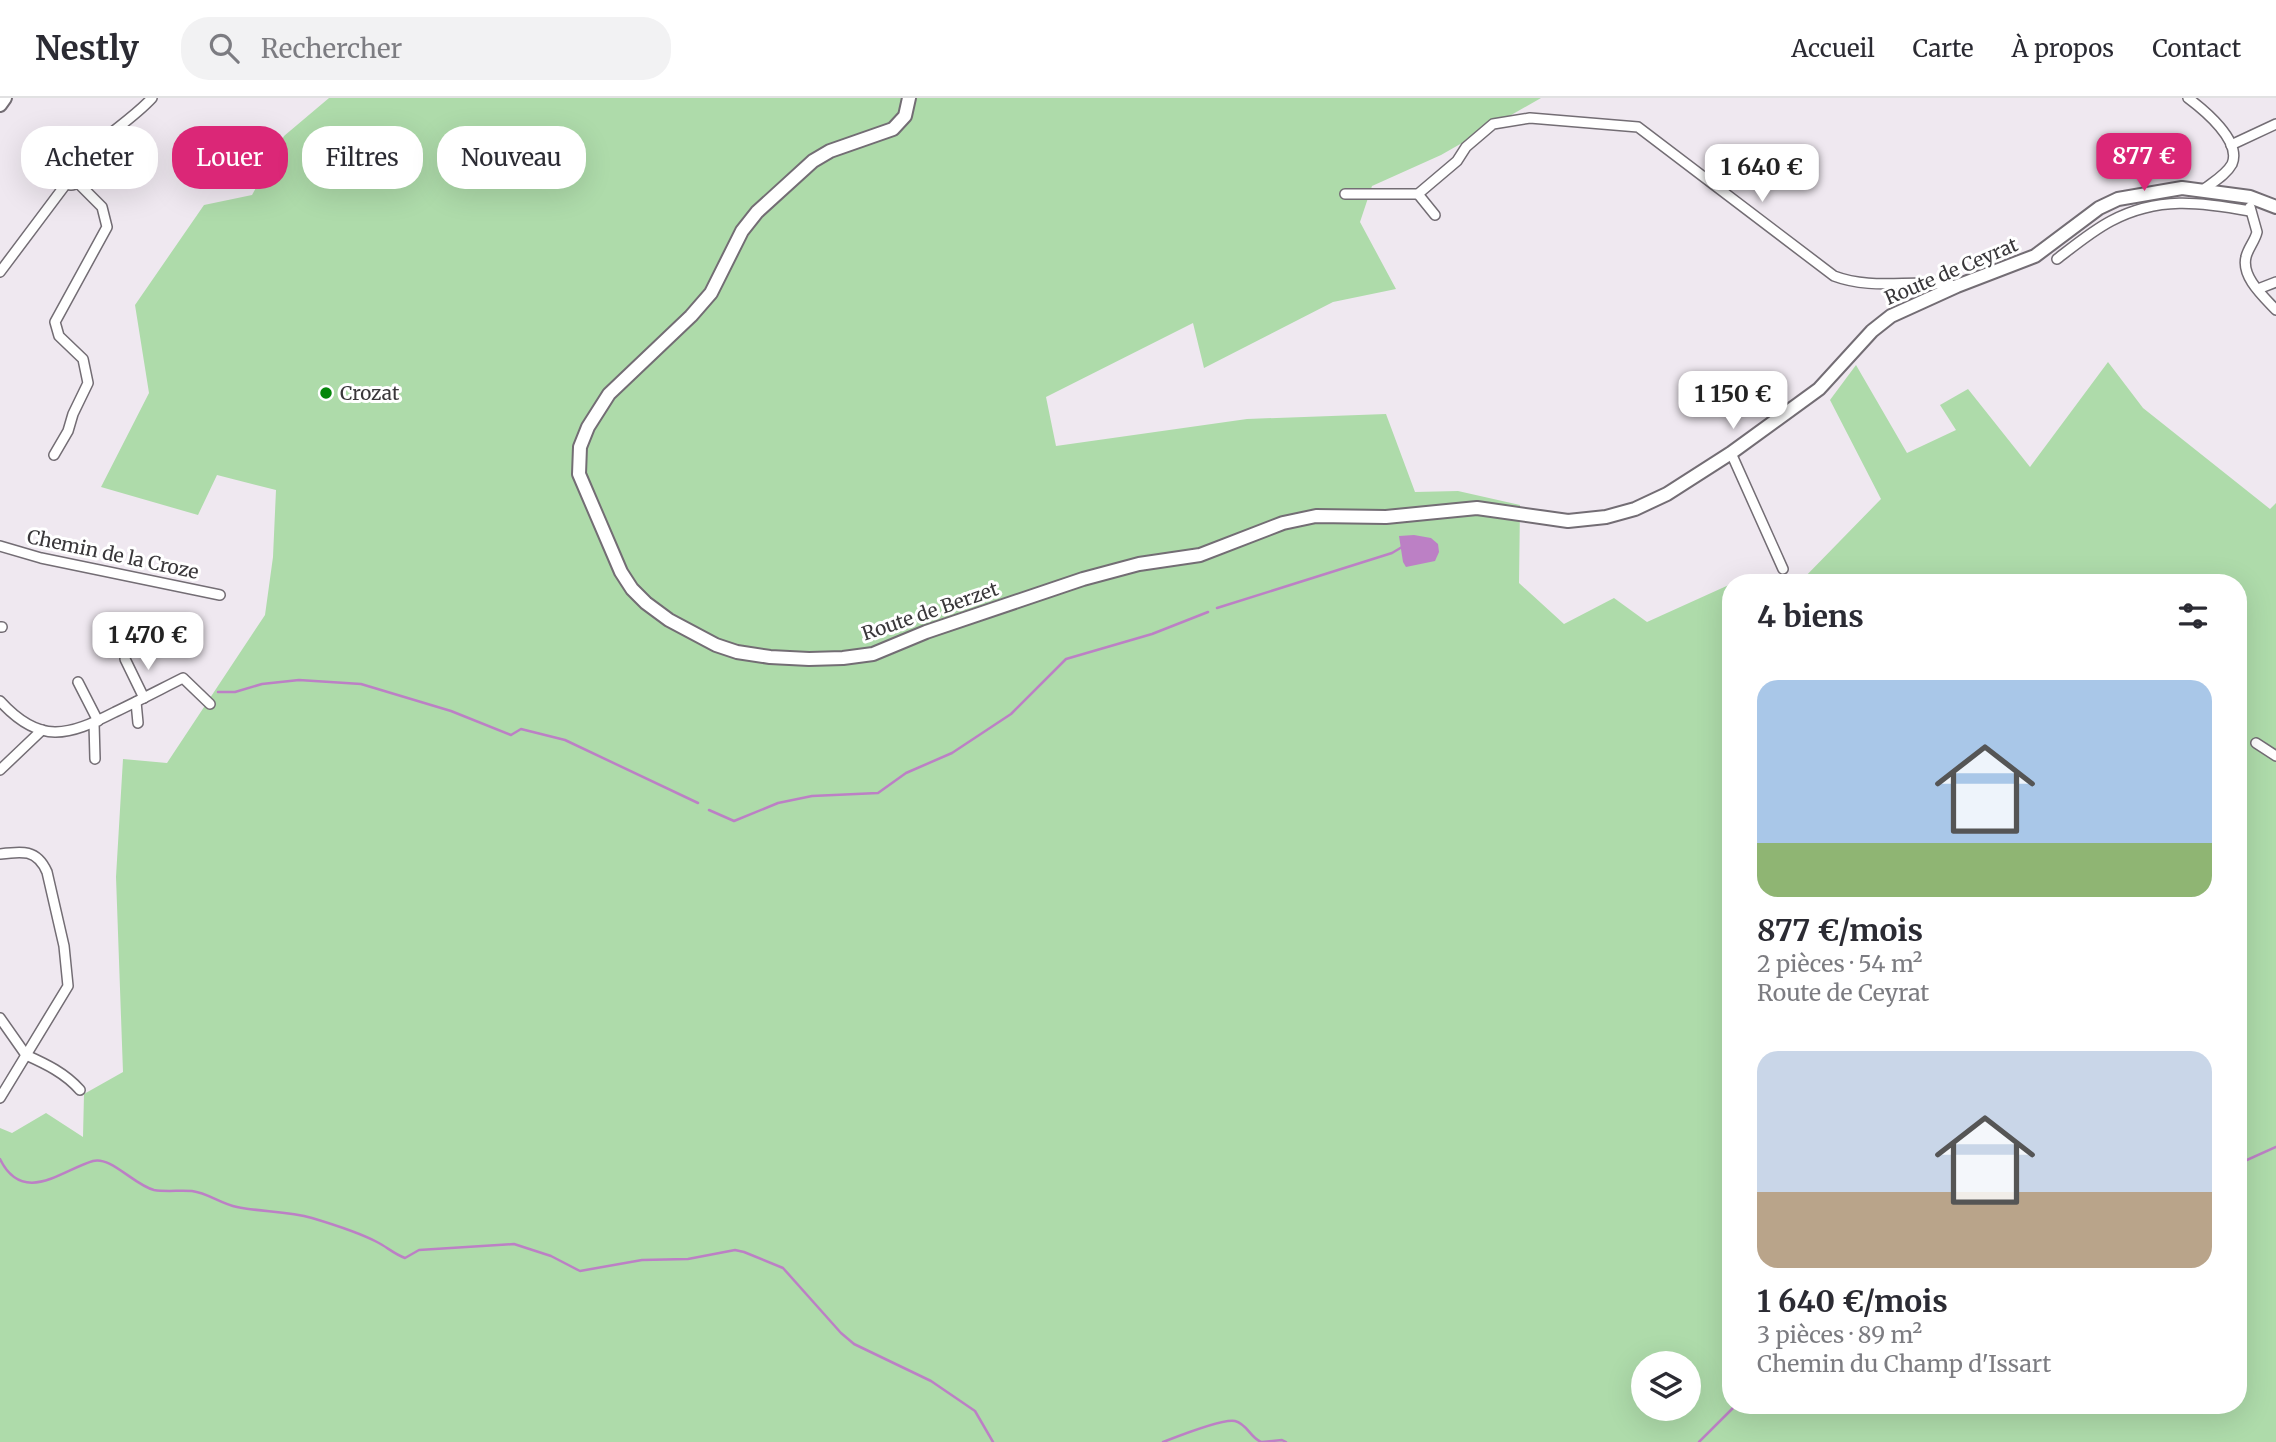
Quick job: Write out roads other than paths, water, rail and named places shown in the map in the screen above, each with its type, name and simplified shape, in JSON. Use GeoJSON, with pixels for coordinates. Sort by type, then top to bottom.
{"type":"FeatureCollection","features":[{"type":"Feature","properties":{"kind":"street"},"geometry":{"type":"LineString","coordinates":[[0,104],[5,98]]}},
{"type":"Feature","properties":{"kind":"street"},"geometry":{"type":"LineString","coordinates":[[122,126],[152,98]]}},
{"type":"Feature","properties":{"kind":"street","name":"Route de Berzet"},"geometry":{"type":"LineString","coordinates":[[909,98],[905,116],[892,129],[821,156],[757,212],[743,231],[711,293],[691,316],[609,394],[588,427],[580,447],[579,474],[621,572],[632,589],[646,603],[687,630],[737,652],[770,657],[843,658],[873,654],[926,632],[1083,579],[1139,564],[1200,555],[1283,523],[1315,516],[1386,517],[1477,508]]}},
{"type":"Feature","properties":{"kind":"street"},"geometry":{"type":"LineString","coordinates":[[2188,98],[2216,122],[2227,135],[2231,145],[2233,161],[2226,172],[2203,190]]}},
{"type":"Feature","properties":{"kind":"street"},"geometry":{"type":"LineString","coordinates":[[1345,194],[1418,194],[1457,161],[1466,147],[1493,124],[1530,118],[1638,127],[1834,276],[1850,282],[1880,285],[1934,282],[1956,286]]}},
{"type":"Feature","properties":{"kind":"street"},"geometry":{"type":"LineString","coordinates":[[2231,145],[2276,124]]}},
{"type":"Feature","properties":{"kind":"street","name":"Route de Ceyrat"},"geometry":{"type":"LineString","coordinates":[[1477,508],[1568,521],[1606,517],[1635,509],[1667,494],[1731,453],[1819,389],[1872,331],[1891,316],[1956,286],[2035,256],[2099,208],[2118,199],[2182,188],[2250,197],[2275,206]]}},
{"type":"Feature","properties":{"kind":"street"},"geometry":{"type":"LineString","coordinates":[[0,272],[62,189]]}},
{"type":"Feature","properties":{"kind":"street"},"geometry":{"type":"LineString","coordinates":[[54,455],[68,431],[88,383],[83,359],[59,335],[55,322],[107,227],[102,207],[84,189]]}},
{"type":"Feature","properties":{"kind":"street"},"geometry":{"type":"LineString","coordinates":[[1418,194],[1435,215]]}},
{"type":"Feature","properties":{"kind":"street"},"geometry":{"type":"LineString","coordinates":[[2250,197],[2250,211],[2257,236],[2246,255],[2247,271],[2276,310]]}},
{"type":"Feature","properties":{"kind":"street"},"geometry":{"type":"LineString","coordinates":[[2057,259],[2109,221],[2147,207],[2189,202],[2250,211]]}},
{"type":"Feature","properties":{"kind":"street"},"geometry":{"type":"LineString","coordinates":[[2258,289],[2276,282]]}},
{"type":"Feature","properties":{"kind":"street"},"geometry":{"type":"LineString","coordinates":[[1731,453],[1783,569]]}},
{"type":"Feature","properties":{"kind":"street","name":"Chemin de la Croze"},"geometry":{"type":"LineString","coordinates":[[0,546],[41,558],[220,595]]}},
{"type":"Feature","properties":{"kind":"street"},"geometry":{"type":"LineString","coordinates":[[125,659],[140,700],[138,723]]}},
{"type":"Feature","properties":{"kind":"street"},"geometry":{"type":"LineString","coordinates":[[0,701],[30,728],[54,733],[75,731],[183,678],[210,704]]}},
{"type":"Feature","properties":{"kind":"street"},"geometry":{"type":"LineString","coordinates":[[78,682],[96,722],[95,759]]}},
{"type":"Feature","properties":{"kind":"street"},"geometry":{"type":"LineString","coordinates":[[1,764],[41,730]]}},
{"type":"Feature","properties":{"kind":"street"},"geometry":{"type":"LineString","coordinates":[[2256,743],[2276,756]]}},
{"type":"Feature","properties":{"kind":"street"},"geometry":{"type":"LineString","coordinates":[[0,854],[22,850],[35,854],[43,863],[64,946],[68,986],[0,1098]]}},
{"type":"Feature","properties":{"kind":"street"},"geometry":{"type":"LineString","coordinates":[[0,1018],[26,1055],[52,1067],[80,1090]]}},
{"type":"Feature","properties":{"kind":"waterway"},"geometry":{"type":"LineString","coordinates":[[1217,608],[1392,553],[1402,547]]}},
{"type":"Feature","properties":{"kind":"waterway"},"geometry":{"type":"LineString","coordinates":[[709,810],[734,821],[778,803],[812,796],[878,793],[906,773],[952,753],[1011,714],[1066,659],[1152,634],[1208,612]]}},
{"type":"Feature","properties":{"kind":"waterway"},"geometry":{"type":"LineString","coordinates":[[218,692],[235,692],[262,684],[299,680],[361,684],[451,711],[511,735],[521,729],[565,740],[698,803]]}},
{"type":"Feature","properties":{"kind":"waterway"},"geometry":{"type":"LineString","coordinates":[[2247,1160],[2276,1147]]}},
{"type":"Feature","properties":{"kind":"waterway"},"geometry":{"type":"LineString","coordinates":[[0,1159],[9,1173],[31,1183],[56,1177],[93,1161],[100,1161],[154,1190],[192,1191],[237,1207],[312,1218],[362,1235],[405,1258],[419,1250],[514,1244],[551,1256],[580,1271],[642,1260],[688,1259],[735,1250],[744,1252],[783,1268],[854,1344],[931,1381],[975,1411],[993,1442]]}},
{"type":"Feature","properties":{"kind":"waterway"},"geometry":{"type":"LineString","coordinates":[[1699,1442],[1727,1414]]}},
{"type":"Feature","properties":{"kind":"waterway"},"geometry":{"type":"LineString","coordinates":[[1163,1442],[1199,1428],[1229,1421],[1243,1425],[1261,1442]]}},
{"type":"Feature","properties":{"kind":"waterway"},"geometry":{"type":"LineString","coordinates":[[1262,1442],[1286,1442]]}},
{"type":"Feature","properties":{"kind":"place","name":"Crozat"},"geometry":{"type":"Point","coordinates":[326,393]}}]}
